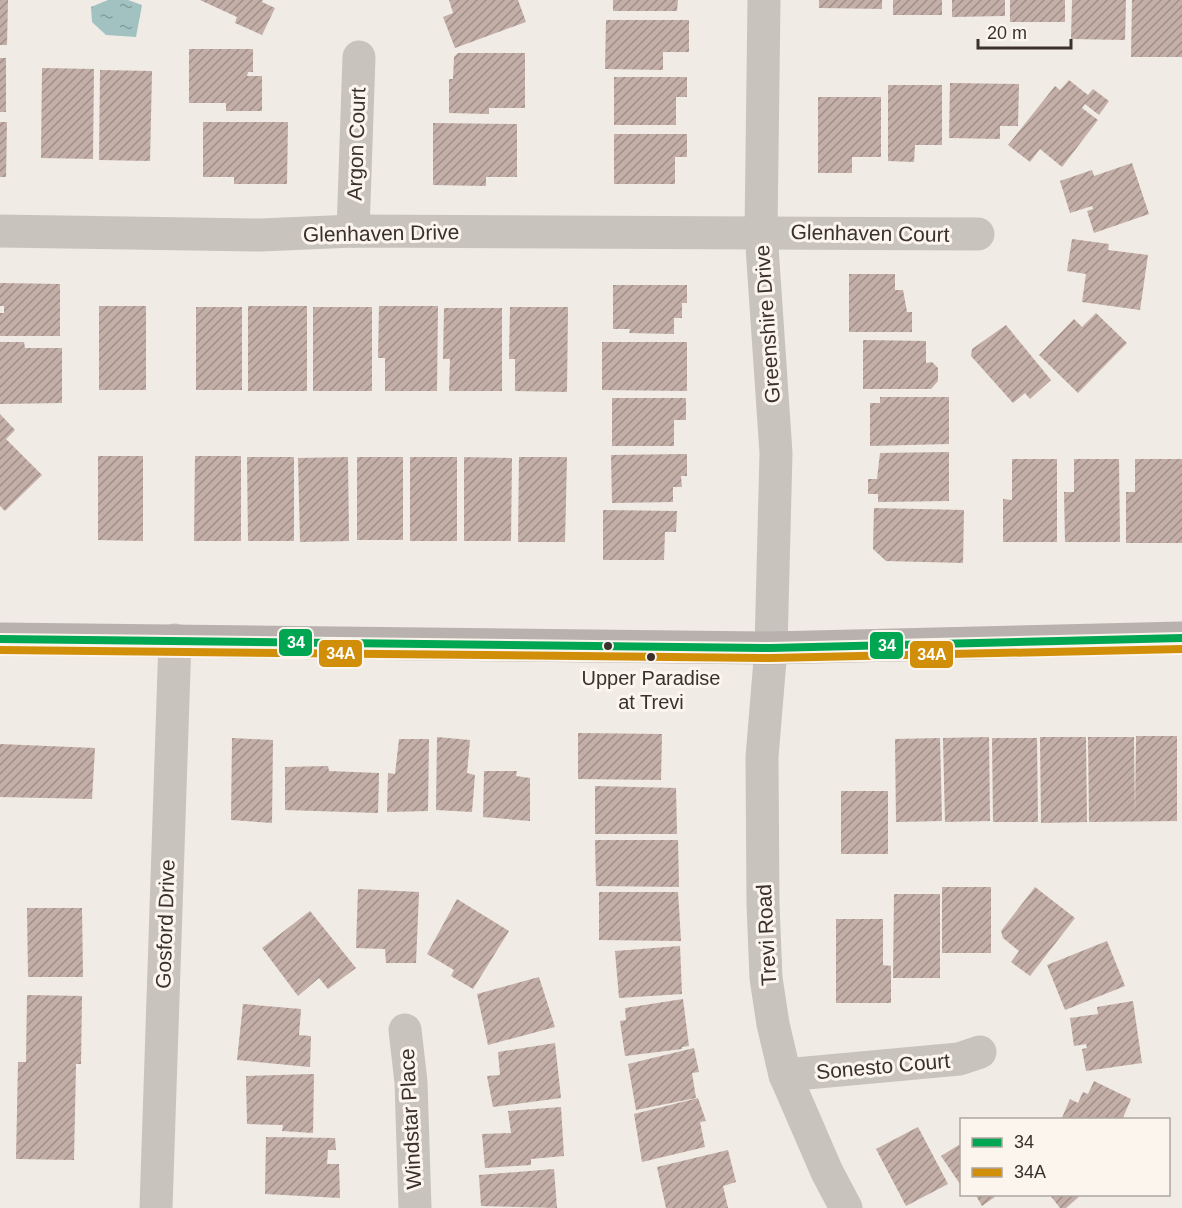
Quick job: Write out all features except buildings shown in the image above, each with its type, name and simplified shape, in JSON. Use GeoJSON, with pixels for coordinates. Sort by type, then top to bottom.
{"type":"FeatureCollection","features":[{"type":"Feature","properties":{"kind":"main road"},"geometry":{"type":"LineString","coordinates":[[0,639],[771,648],[1182,638]]}},
{"type":"Feature","properties":{"kind":"street","name":"Greenshire Drive"},"geometry":{"type":"LineString","coordinates":[[764,0],[761,232],[776,453],[771,648]]}},
{"type":"Feature","properties":{"kind":"street","name":"Argon Court"},"geometry":{"type":"LineString","coordinates":[[353,231],[359,57]]}},
{"type":"Feature","properties":{"kind":"street","name":"Glenhaven Drive"},"geometry":{"type":"LineString","coordinates":[[0,231],[261,235],[353,231],[761,232]]}},
{"type":"Feature","properties":{"kind":"street","name":"Glenhaven Court"},"geometry":{"type":"LineString","coordinates":[[761,232],[978,234]]}},
{"type":"Feature","properties":{"kind":"street","name":"Gosford Drive"},"geometry":{"type":"LineString","coordinates":[[156,1208],[175,640]]}},
{"type":"Feature","properties":{"kind":"street","name":"Trevi Road"},"geometry":{"type":"LineString","coordinates":[[771,648],[762,757],[766,978],[773,1024],[786,1075],[827,1172],[846,1208]]}},
{"type":"Feature","properties":{"kind":"street","name":"Windstar Place"},"geometry":{"type":"LineString","coordinates":[[405,1030],[411,1082],[415,1208]]}},
{"type":"Feature","properties":{"kind":"street","name":"Sonesto Court"},"geometry":{"type":"LineString","coordinates":[[786,1075],[959,1059],[980,1052]]}},
{"type":"Feature","properties":{"kind":"water"},"geometry":{"type":"Polygon","coordinates":[[[108,0],[128,0],[142,5],[136,37],[106,35],[92,22],[91,7],[108,0]]]}},
{"type":"Feature","properties":{"kind":"transit line","name":"34"},"geometry":{"type":"LineString","coordinates":[[0,639],[771,648],[1182,638]]}},
{"type":"Feature","properties":{"kind":"transit line","name":"34A"},"geometry":{"type":"LineString","coordinates":[[0,650],[771,658],[1182,649]]}},
{"type":"Feature","properties":{"kind":"place","name":"Upper Paradise at Trevi"},"geometry":{"type":"Point","coordinates":[651,657]}}]}
